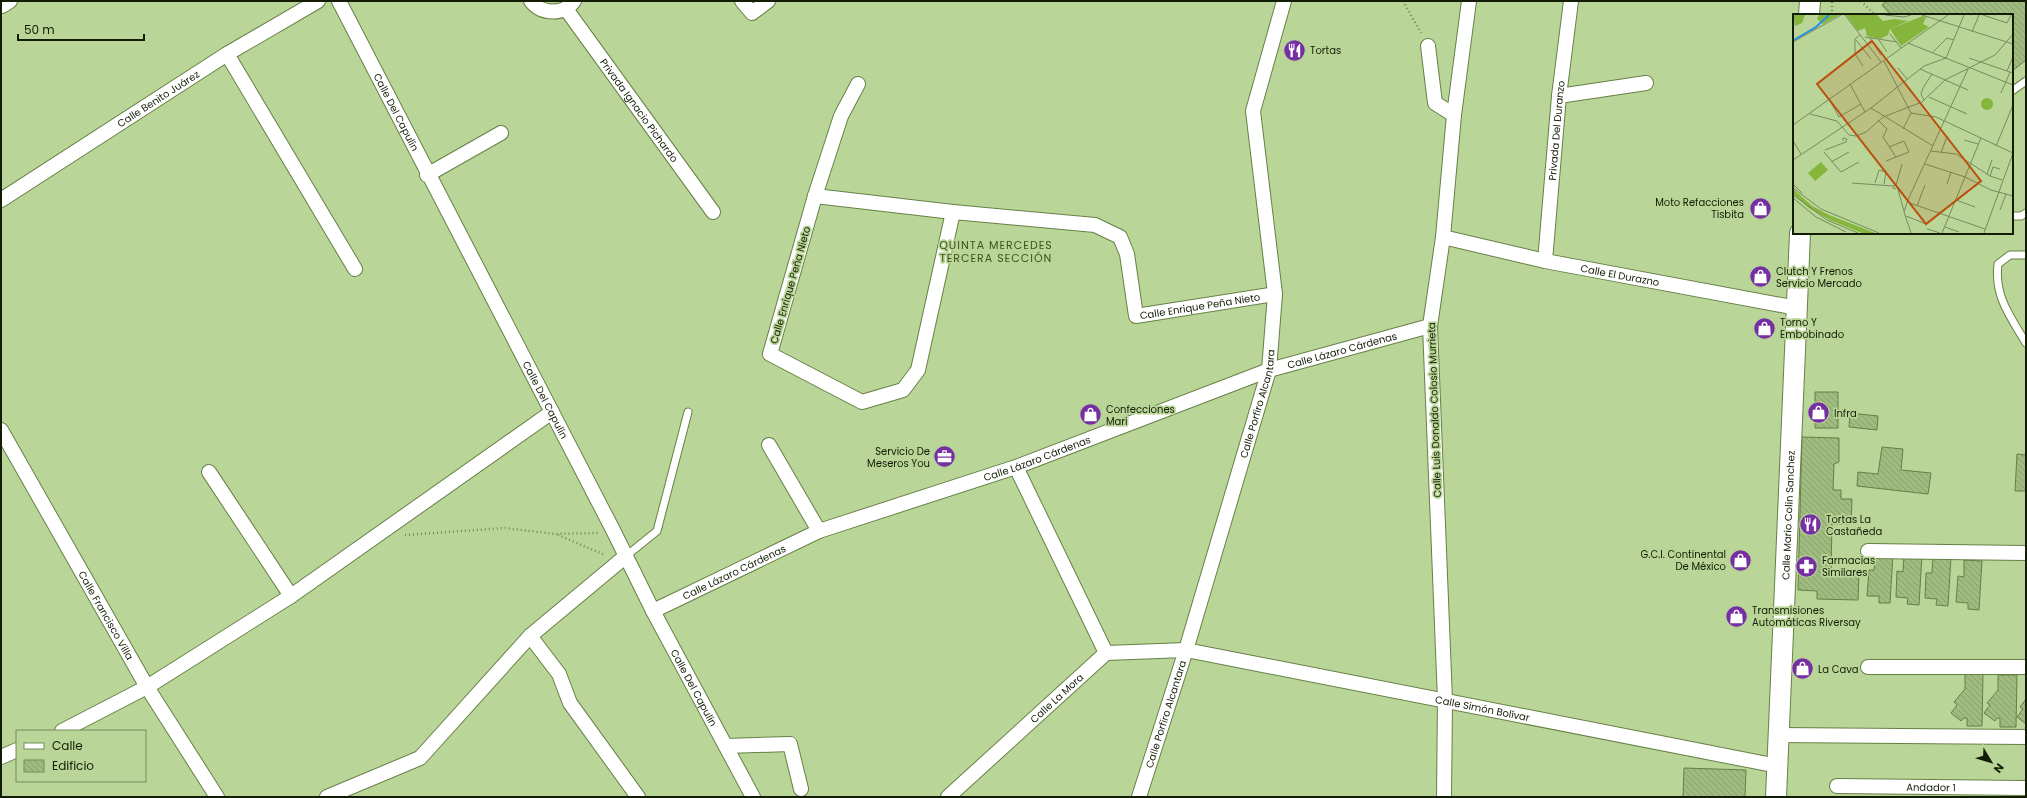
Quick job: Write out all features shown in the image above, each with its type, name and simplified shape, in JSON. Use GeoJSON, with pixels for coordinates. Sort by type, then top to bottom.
{"type":"FeatureCollection","features":[{"type":"Feature","properties":{"kind":"main road"},"geometry":{"type":"LineString","coordinates":[[1809,14],[1810,1]]}},
{"type":"Feature","properties":{"kind":"main road","name":"Calle Mario Colin Sanchez"},"geometry":{"type":"LineString","coordinates":[[1776,797],[1800,234]]}},
{"type":"Feature","properties":{"kind":"street","name":"Calle Benito Juárez"},"geometry":{"type":"LineString","coordinates":[[1,200],[227,54],[318,1]]}},
{"type":"Feature","properties":{"kind":"street","name":"Calle Del Capulín"},"geometry":{"type":"LineString","coordinates":[[339,1],[427,175],[613,530],[622,559],[653,611],[753,797]]}},
{"type":"Feature","properties":{"kind":"street"},"geometry":{"type":"LineString","coordinates":[[531,1],[541,9],[549,12],[570,5]]}},
{"type":"Feature","properties":{"kind":"street"},"geometry":{"type":"LineString","coordinates":[[742,1],[752,13],[768,1]]}},
{"type":"Feature","properties":{"kind":"street","name":"Calle Porfiro Alcantara"},"geometry":{"type":"LineString","coordinates":[[1139,797],[1186,650],[1269,370],[1275,294],[1253,111],[1284,1]]}},
{"type":"Feature","properties":{"kind":"street","name":"Calle Luis Donaldo Colosio Murrieta"},"geometry":{"type":"LineString","coordinates":[[1444,797],[1445,700],[1430,326],[1443,237],[1454,115],[1469,1]]}},
{"type":"Feature","properties":{"kind":"street","name":"Privada Del Duranzo"},"geometry":{"type":"LineString","coordinates":[[1545,261],[1559,96],[1571,1]]}},
{"type":"Feature","properties":{"kind":"street","name":"Privada Ignacio Pichardo"},"geometry":{"type":"LineString","coordinates":[[570,5],[713,212]]}},
{"type":"Feature","properties":{"kind":"street"},"geometry":{"type":"LineString","coordinates":[[1428,46],[1434,103],[1454,115]]}},
{"type":"Feature","properties":{"kind":"street"},"geometry":{"type":"LineString","coordinates":[[227,54],[355,269]]}},
{"type":"Feature","properties":{"kind":"street"},"geometry":{"type":"LineString","coordinates":[[1559,96],[1646,83]]}},
{"type":"Feature","properties":{"kind":"street","name":"Calle Enrique Peña Nieto"},"geometry":{"type":"LineString","coordinates":[[858,84],[841,116],[815,196],[770,354],[862,402],[903,390],[918,370],[953,212]]}},
{"type":"Feature","properties":{"kind":"street"},"geometry":{"type":"LineString","coordinates":[[427,175],[501,133]]}},
{"type":"Feature","properties":{"kind":"street","name":"Calle Enrique Peña Nieto"},"geometry":{"type":"LineString","coordinates":[[815,196],[953,212],[1095,225],[1120,237],[1127,254],[1136,316],[1275,294]]}},
{"type":"Feature","properties":{"kind":"street","name":"Calle El Durazno"},"geometry":{"type":"LineString","coordinates":[[1443,237],[1545,261],[1797,308]]}},
{"type":"Feature","properties":{"kind":"street","name":"Calle Lázaro Cárdenas"},"geometry":{"type":"LineString","coordinates":[[653,611],[819,531],[1016,467],[1269,370],[1430,326]]}},
{"type":"Feature","properties":{"kind":"street"},"geometry":{"type":"LineString","coordinates":[[64,730],[147,687],[291,596],[552,412]]}},
{"type":"Feature","properties":{"kind":"street","name":"Calle Francisco Villa"},"geometry":{"type":"LineString","coordinates":[[1,430],[5,447],[147,687],[217,797]]}},
{"type":"Feature","properties":{"kind":"street"},"geometry":{"type":"LineString","coordinates":[[769,445],[819,531]]}},
{"type":"Feature","properties":{"kind":"street"},"geometry":{"type":"LineString","coordinates":[[1016,467],[1106,653],[1186,650]]}},
{"type":"Feature","properties":{"kind":"street"},"geometry":{"type":"LineString","coordinates":[[209,472],[291,596]]}},
{"type":"Feature","properties":{"kind":"street"},"geometry":{"type":"LineString","coordinates":[[1868,551],[2026,553]]}},
{"type":"Feature","properties":{"kind":"street"},"geometry":{"type":"LineString","coordinates":[[327,797],[420,758],[530,636],[622,559]]}},
{"type":"Feature","properties":{"kind":"street"},"geometry":{"type":"LineString","coordinates":[[530,636],[559,674],[570,703],[638,797]]}},
{"type":"Feature","properties":{"kind":"street","name":"Calle Simón Bolívar"},"geometry":{"type":"LineString","coordinates":[[1186,650],[1778,766]]}},
{"type":"Feature","properties":{"kind":"street","name":"Calle La Mora"},"geometry":{"type":"LineString","coordinates":[[948,797],[1106,653]]}},
{"type":"Feature","properties":{"kind":"street"},"geometry":{"type":"LineString","coordinates":[[1868,667],[2026,667]]}},
{"type":"Feature","properties":{"kind":"street"},"geometry":{"type":"LineString","coordinates":[[1778,735],[2026,737]]}},
{"type":"Feature","properties":{"kind":"street"},"geometry":{"type":"LineString","coordinates":[[726,746],[790,744],[801,789]]}},
{"type":"Feature","properties":{"kind":"street"},"geometry":{"type":"LineString","coordinates":[[1,757],[16,750]]}},
{"type":"Feature","properties":{"kind":"street","name":"Andador 1"},"geometry":{"type":"LineString","coordinates":[[1837,786],[2026,788]]}},
{"type":"Feature","properties":{"kind":"lane"},"geometry":{"type":"LineString","coordinates":[[2013,90],[2026,80]]}},
{"type":"Feature","properties":{"kind":"lane"},"geometry":{"type":"LineString","coordinates":[[2013,216],[2021,216],[2026,213]]}},
{"type":"Feature","properties":{"kind":"lane"},"geometry":{"type":"LineString","coordinates":[[2026,255],[2010,255],[1998,264],[1996,279],[2002,303],[2026,343]]}},
{"type":"Feature","properties":{"kind":"lane"},"geometry":{"type":"LineString","coordinates":[[622,559],[657,531],[688,412]]}},
{"type":"Feature","properties":{"kind":"path"},"geometry":{"type":"LineString","coordinates":[[1403,1],[1428,46]]}},
{"type":"Feature","properties":{"kind":"path"},"geometry":{"type":"LineString","coordinates":[[1832,1],[1832,14]]}},
{"type":"Feature","properties":{"kind":"path"},"geometry":{"type":"LineString","coordinates":[[1861,1],[1875,14]]}},
{"type":"Feature","properties":{"kind":"path"},"geometry":{"type":"LineString","coordinates":[[389,527],[404,535],[505,528],[555,534],[591,534],[613,530]]}},
{"type":"Feature","properties":{"kind":"path"},"geometry":{"type":"LineString","coordinates":[[555,534],[622,559]]}},
{"type":"Feature","properties":{"kind":"building"},"geometry":{"type":"Polygon","coordinates":[[[1887,1],[2026,1],[2026,60],[2013,70],[2013,14],[1890,14],[1882,5],[1887,1]]]}},
{"type":"Feature","properties":{"kind":"building"},"geometry":{"type":"Polygon","coordinates":[[[1815,392],[1838,392],[1838,428],[1815,428],[1815,392]]]}},
{"type":"Feature","properties":{"kind":"building"},"geometry":{"type":"Polygon","coordinates":[[[1850,413],[1878,416],[1877,430],[1849,427],[1850,413]]]}},
{"type":"Feature","properties":{"kind":"building"},"geometry":{"type":"Polygon","coordinates":[[[1802,437],[1839,438],[1839,462],[1834,464],[1833,490],[1841,490],[1841,499],[1852,499],[1851,524],[1832,524],[1831,573],[1859,574],[1858,600],[1817,599],[1817,591],[1798,590],[1802,437]]]}},
{"type":"Feature","properties":{"kind":"building"},"geometry":{"type":"Polygon","coordinates":[[[1882,447],[1903,449],[1901,470],[1931,473],[1928,494],[1857,486],[1858,472],[1878,474],[1882,447]]]}},
{"type":"Feature","properties":{"kind":"building"},"geometry":{"type":"Polygon","coordinates":[[[2017,454],[2026,455],[2026,491],[2015,491],[2017,454]]]}},
{"type":"Feature","properties":{"kind":"building"},"geometry":{"type":"Polygon","coordinates":[[[1876,553],[1893,554],[1890,603],[1879,603],[1879,596],[1867,596],[1869,570],[1874,570],[1876,553]]]}},
{"type":"Feature","properties":{"kind":"building"},"geometry":{"type":"Polygon","coordinates":[[[1904,555],[1922,555],[1919,605],[1907,604],[1908,598],[1896,597],[1897,571],[1903,572],[1904,555]]]}},
{"type":"Feature","properties":{"kind":"building"},"geometry":{"type":"Polygon","coordinates":[[[1933,556],[1951,557],[1948,606],[1936,605],[1937,599],[1925,598],[1926,573],[1932,573],[1933,556]]]}},
{"type":"Feature","properties":{"kind":"building"},"geometry":{"type":"Polygon","coordinates":[[[1964,560],[1982,561],[1979,610],[1968,609],[1968,603],[1956,602],[1958,576],[1964,577],[1964,560]]]}},
{"type":"Feature","properties":{"kind":"building"},"geometry":{"type":"Polygon","coordinates":[[[1965,674],[1983,674],[1982,726],[1967,726],[1967,718],[1964,718],[1961,721],[1951,713],[1957,705],[1954,702],[1965,689],[1965,674]]]}},
{"type":"Feature","properties":{"kind":"building"},"geometry":{"type":"Polygon","coordinates":[[[1998,675],[2017,675],[2016,727],[2000,727],[2000,718],[1997,718],[1995,721],[1984,713],[1990,705],[1987,703],[1998,690],[1998,675]]]}},
{"type":"Feature","properties":{"kind":"building"},"geometry":{"type":"Polygon","coordinates":[[[2026,699],[2026,724],[2017,717],[2023,709],[2020,707],[2026,699]]]}},
{"type":"Feature","properties":{"kind":"building"},"geometry":{"type":"Polygon","coordinates":[[[1684,768],[1746,770],[1745,797],[1683,797],[1684,768]]]}},
{"type":"Feature","properties":{"kind":"place","name":"Tortas"},"geometry":{"type":"Point","coordinates":[1295,50]}},
{"type":"Feature","properties":{"kind":"place","name":"Moto Refacciones Tisbita"},"geometry":{"type":"Point","coordinates":[1760,208]}},
{"type":"Feature","properties":{"kind":"place","name":"Clutch Y Frenos Servicio Mercado"},"geometry":{"type":"Point","coordinates":[1761,277]}},
{"type":"Feature","properties":{"kind":"place","name":"Torno Y Embobinado"},"geometry":{"type":"Point","coordinates":[1764,328]}},
{"type":"Feature","properties":{"kind":"place","name":"Infra"},"geometry":{"type":"Point","coordinates":[1819,413]}},
{"type":"Feature","properties":{"kind":"place","name":"Confecciones Mari"},"geometry":{"type":"Point","coordinates":[1091,415]}},
{"type":"Feature","properties":{"kind":"place","name":"Servicio De Meseros You"},"geometry":{"type":"Point","coordinates":[945,457]}},
{"type":"Feature","properties":{"kind":"place","name":"Tortas La Castañeda"},"geometry":{"type":"Point","coordinates":[1810,525]}},
{"type":"Feature","properties":{"kind":"place","name":"G.C.I. Continental De México"},"geometry":{"type":"Point","coordinates":[1741,560]}},
{"type":"Feature","properties":{"kind":"place","name":"Farmacias Similares"},"geometry":{"type":"Point","coordinates":[1806,566]}},
{"type":"Feature","properties":{"kind":"place","name":"Transmisiones Automáticas Riversay"},"geometry":{"type":"Point","coordinates":[1737,616]}},
{"type":"Feature","properties":{"kind":"place","name":"La Cava"},"geometry":{"type":"Point","coordinates":[1803,669]}},
{"type":"Feature","properties":{"kind":"district","name":"QUINTA MERCEDES TERCERA SECCIÓN"},"geometry":{"type":"Point","coordinates":[996,251]}}]}
